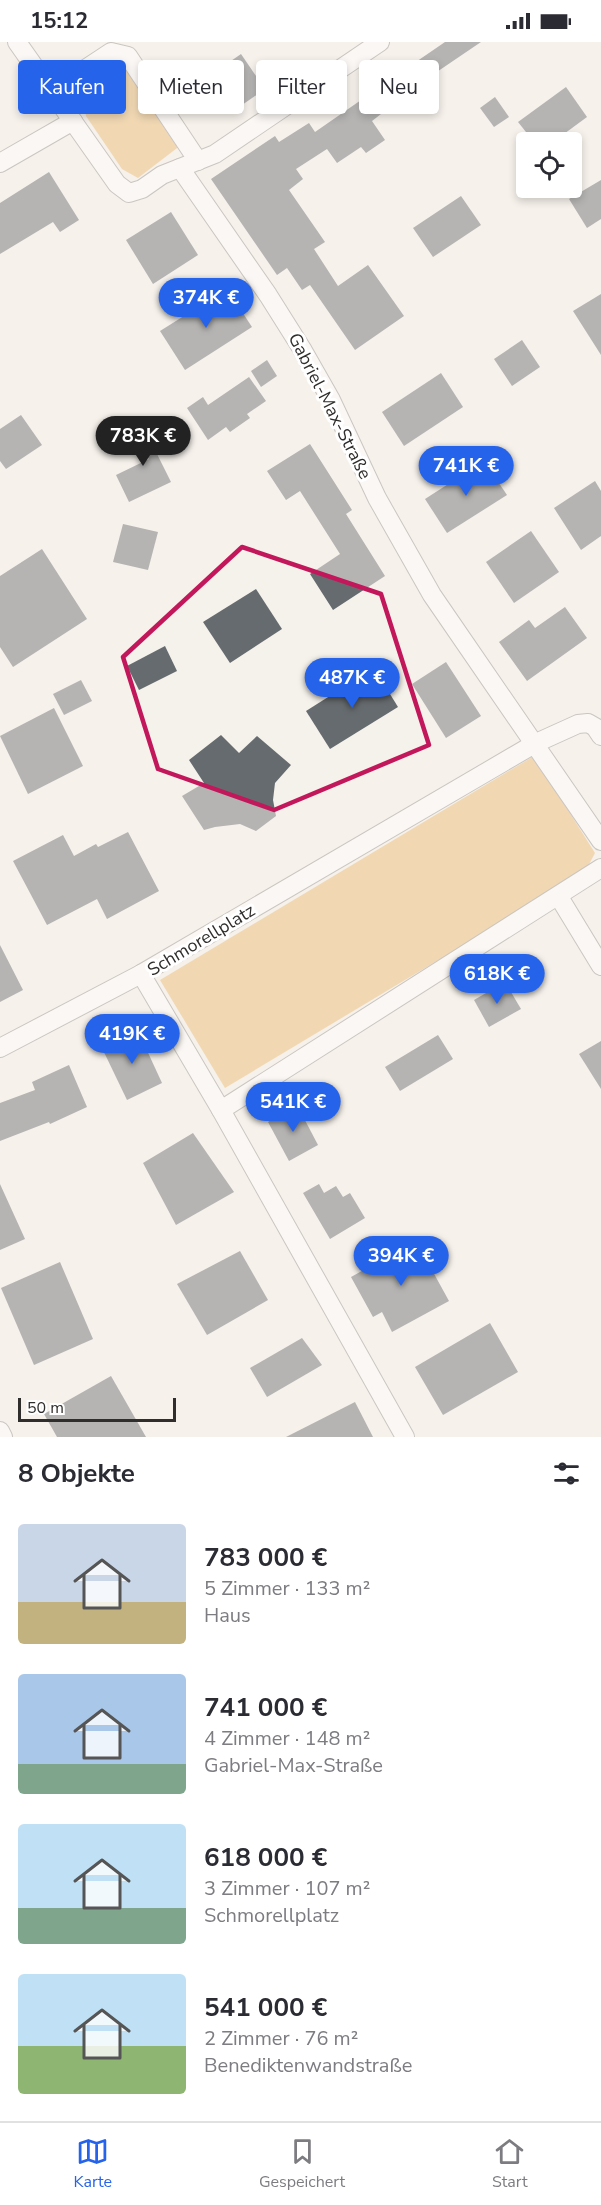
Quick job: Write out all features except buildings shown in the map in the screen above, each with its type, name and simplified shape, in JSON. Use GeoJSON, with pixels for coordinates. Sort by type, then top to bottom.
{"type":"FeatureCollection","features":[{"type":"Feature","properties":{"kind":"street"},"geometry":{"type":"LineString","coordinates":[[17,42],[30,60]]}},
{"type":"Feature","properties":{"kind":"street"},"geometry":{"type":"LineString","coordinates":[[68,114],[117,183],[129,193],[142,189],[162,175],[214,154],[380,42]]}},
{"type":"Feature","properties":{"kind":"street"},"geometry":{"type":"LineString","coordinates":[[99,60],[111,52],[128,56],[198,161]]}},
{"type":"Feature","properties":{"kind":"street"},"geometry":{"type":"LineString","coordinates":[[0,163],[73,121]]}},
{"type":"Feature","properties":{"kind":"street","name":"Gabriel-Max-Straße"},"geometry":{"type":"LineString","coordinates":[[180,168],[268,295],[302,349],[331,400],[377,498],[432,595],[536,743]]}},
{"type":"Feature","properties":{"kind":"street","name":"Schmorellplatz"},"geometry":{"type":"LineString","coordinates":[[405,1437],[221,1110],[141,974],[536,743],[578,724],[588,723],[595,727],[601,736]]}},
{"type":"Feature","properties":{"kind":"street"},"geometry":{"type":"LineString","coordinates":[[536,743],[601,841]]}},
{"type":"Feature","properties":{"kind":"street"},"geometry":{"type":"LineString","coordinates":[[221,1110],[559,897],[601,868]]}},
{"type":"Feature","properties":{"kind":"street"},"geometry":{"type":"LineString","coordinates":[[559,897],[601,966]]}},
{"type":"Feature","properties":{"kind":"street"},"geometry":{"type":"LineString","coordinates":[[0,1048],[141,974]]}},
{"type":"Feature","properties":{"kind":"street"},"geometry":{"type":"LineString","coordinates":[[0,1431],[3,1437]]}},
{"type":"Feature","properties":{"kind":"highlighted area"},"geometry":{"type":"Polygon","coordinates":[[[242,547],[381,594],[429,745],[274,810],[158,769],[123,657],[242,547]]]}},
{"type":"Feature","properties":{"kind":"shaded area"},"geometry":{"type":"Polygon","coordinates":[[[126,63],[138,81],[138,114],[160,114],[181,145],[138,178],[122,169],[86,114],[126,114],[126,63]]]}},
{"type":"Feature","properties":{"kind":"shaded area"},"geometry":{"type":"Polygon","coordinates":[[[534,756],[595,853],[585,872],[225,1088],[160,980],[534,756]]]}}]}
